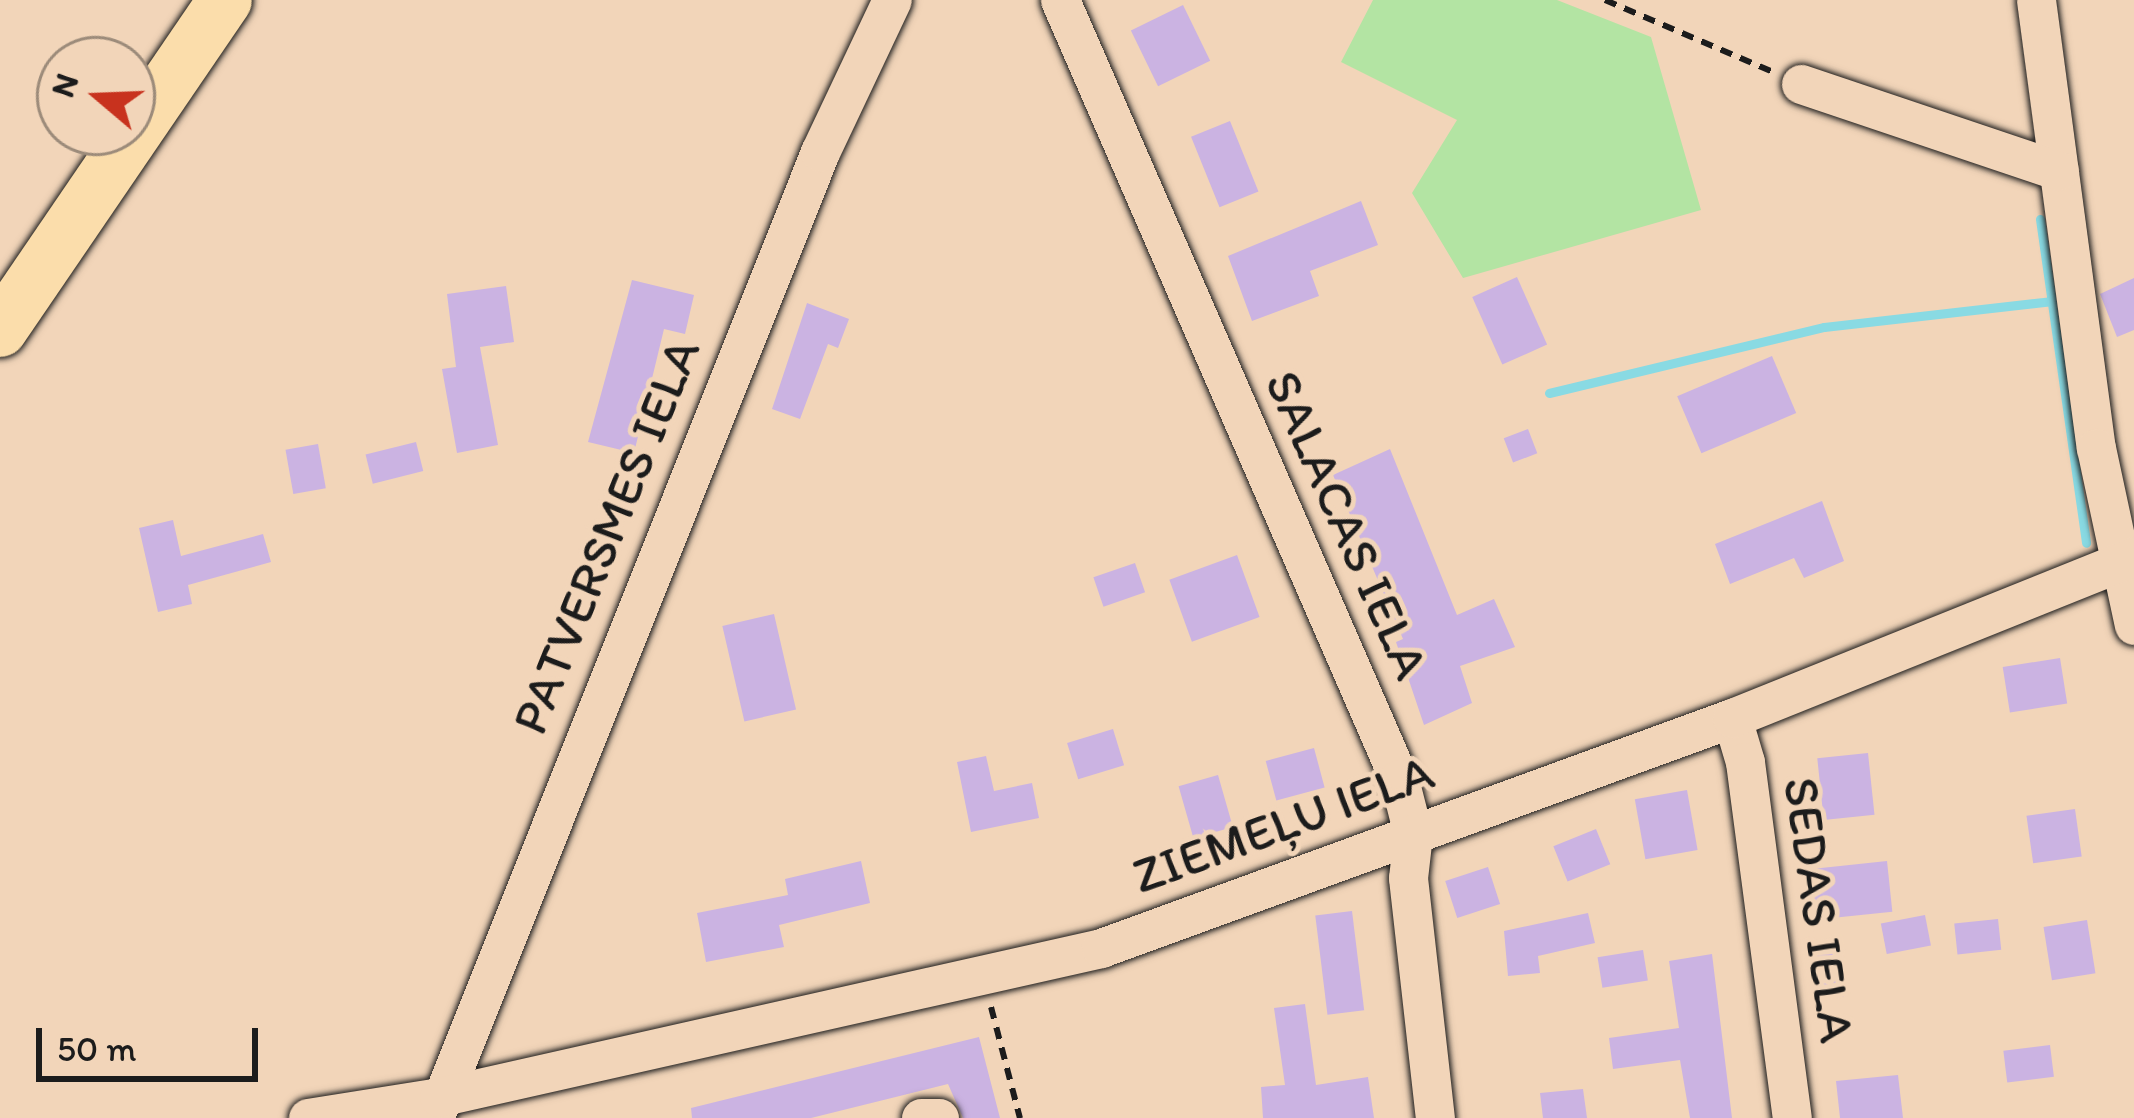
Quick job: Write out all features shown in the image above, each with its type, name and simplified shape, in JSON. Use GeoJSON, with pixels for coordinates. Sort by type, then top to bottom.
{"type":"FeatureCollection","features":[{"type":"Feature","properties":{"kind":"highway"},"geometry":{"type":"LineString","coordinates":[[0,330],[225,0]]}},
{"type":"Feature","properties":{"kind":"street","name":"PATVERSMES IELA"},"geometry":{"type":"LineString","coordinates":[[437,1107],[820,152],[892,0]]}},
{"type":"Feature","properties":{"kind":"street","name":"SALACAS IELA"},"geometry":{"type":"LineString","coordinates":[[1060,0],[1390,758],[1413,834],[1408,878],[1436,1118]]}},
{"type":"Feature","properties":{"kind":"street"},"geometry":{"type":"LineString","coordinates":[[2036,0],[2096,448],[2129,558],[2134,626]]}},
{"type":"Feature","properties":{"kind":"street"},"geometry":{"type":"LineString","coordinates":[[1802,84],[2059,171]]}},
{"type":"Feature","properties":{"kind":"street","name":"ZIEMEĻU IELA"},"geometry":{"type":"LineString","coordinates":[[308,1118],[437,1107],[1101,948],[1732,718],[2129,558]]}},
{"type":"Feature","properties":{"kind":"street","name":"SEDAS IELA"},"geometry":{"type":"LineString","coordinates":[[1732,718],[1745,763],[1792,1118]]}},
{"type":"Feature","properties":{"kind":"street"},"geometry":{"type":"LineString","coordinates":[[922,1118],[939,1118]]}},
{"type":"Feature","properties":{"kind":"path"},"geometry":{"type":"LineString","coordinates":[[1605,0],[1802,84]]}},
{"type":"Feature","properties":{"kind":"path"},"geometry":{"type":"LineString","coordinates":[[983,974],[1020,1118]]}},
{"type":"Feature","properties":{"kind":"green space"},"geometry":{"type":"Polygon","coordinates":[[[1373,0],[1557,0],[1651,37],[1701,210],[1463,278],[1412,193],[1457,120],[1341,62],[1373,0]]]}},
{"type":"Feature","properties":{"kind":"building"},"geometry":{"type":"Polygon","coordinates":[[[1183,5],[1210,61],[1158,86],[1131,30],[1183,5]]]}},
{"type":"Feature","properties":{"kind":"building"},"geometry":{"type":"Polygon","coordinates":[[[1230,121],[1258,191],[1220,207],[1191,137],[1230,121]]]}},
{"type":"Feature","properties":{"kind":"building"},"geometry":{"type":"Polygon","coordinates":[[[1361,201],[1378,245],[1310,271],[1319,296],[1252,321],[1228,256],[1361,201]]]}},
{"type":"Feature","properties":{"kind":"building"},"geometry":{"type":"Polygon","coordinates":[[[1517,277],[1547,345],[1502,365],[1472,297],[1517,277]]]}},
{"type":"Feature","properties":{"kind":"building"},"geometry":{"type":"Polygon","coordinates":[[[2134,278],[2134,330],[2117,337],[2100,294],[2134,278]]]}},
{"type":"Feature","properties":{"kind":"building"},"geometry":{"type":"Polygon","coordinates":[[[632,280],[694,295],[685,334],[664,329],[634,453],[588,442],[632,280]]]}},
{"type":"Feature","properties":{"kind":"building"},"geometry":{"type":"Polygon","coordinates":[[[506,286],[514,342],[480,347],[498,445],[457,453],[442,369],[456,367],[447,294],[506,286]]]}},
{"type":"Feature","properties":{"kind":"building"},"geometry":{"type":"Polygon","coordinates":[[[807,303],[849,319],[838,348],[828,344],[800,419],[772,409],[807,303]]]}},
{"type":"Feature","properties":{"kind":"building"},"geometry":{"type":"Polygon","coordinates":[[[1772,356],[1796,413],[1701,453],[1677,396],[1772,356]]]}},
{"type":"Feature","properties":{"kind":"building"},"geometry":{"type":"Polygon","coordinates":[[[1528,429],[1537,453],[1513,463],[1504,438],[1528,429]]]}},
{"type":"Feature","properties":{"kind":"building"},"geometry":{"type":"Polygon","coordinates":[[[416,442],[423,471],[373,484],[366,455],[416,442]]]}},
{"type":"Feature","properties":{"kind":"building"},"geometry":{"type":"Polygon","coordinates":[[[318,444],[326,488],[293,494],[286,450],[318,444]]]}},
{"type":"Feature","properties":{"kind":"building"},"geometry":{"type":"Polygon","coordinates":[[[1390,449],[1457,615],[1494,599],[1515,647],[1460,666],[1472,703],[1424,725],[1396,642],[1403,639],[1333,475],[1390,449]]]}},
{"type":"Feature","properties":{"kind":"building"},"geometry":{"type":"Polygon","coordinates":[[[1822,501],[1844,561],[1804,578],[1794,558],[1730,584],[1715,544],[1822,501]]]}},
{"type":"Feature","properties":{"kind":"building"},"geometry":{"type":"Polygon","coordinates":[[[173,520],[181,556],[263,534],[271,562],[188,585],[192,604],[158,612],[139,528],[173,520]]]}},
{"type":"Feature","properties":{"kind":"building"},"geometry":{"type":"Polygon","coordinates":[[[1237,555],[1260,617],[1192,642],[1169,580],[1237,555]]]}},
{"type":"Feature","properties":{"kind":"building"},"geometry":{"type":"Polygon","coordinates":[[[1135,563],[1145,592],[1103,607],[1093,577],[1135,563]]]}},
{"type":"Feature","properties":{"kind":"building"},"geometry":{"type":"Polygon","coordinates":[[[774,614],[796,709],[744,721],[722,626],[774,614]]]}},
{"type":"Feature","properties":{"kind":"building"},"geometry":{"type":"Polygon","coordinates":[[[2060,658],[2067,703],[2010,713],[2003,667],[2060,658]]]}},
{"type":"Feature","properties":{"kind":"building"},"geometry":{"type":"Polygon","coordinates":[[[1113,729],[1124,765],[1078,779],[1067,743],[1113,729]]]}},
{"type":"Feature","properties":{"kind":"building"},"geometry":{"type":"Polygon","coordinates":[[[1314,748],[1325,788],[1276,801],[1266,761],[1314,748]]]}},
{"type":"Feature","properties":{"kind":"building"},"geometry":{"type":"Polygon","coordinates":[[[1868,753],[1874,815],[1824,820],[1817,758],[1868,753]]]}},
{"type":"Feature","properties":{"kind":"building"},"geometry":{"type":"Polygon","coordinates":[[[986,756],[994,791],[1032,783],[1039,818],[971,832],[957,762],[986,756]]]}},
{"type":"Feature","properties":{"kind":"building"},"geometry":{"type":"Polygon","coordinates":[[[1218,775],[1233,827],[1193,838],[1179,786],[1218,775]]]}},
{"type":"Feature","properties":{"kind":"building"},"geometry":{"type":"Polygon","coordinates":[[[1687,790],[1698,850],[1645,859],[1635,799],[1687,790]]]}},
{"type":"Feature","properties":{"kind":"building"},"geometry":{"type":"Polygon","coordinates":[[[2075,809],[2082,857],[2033,863],[2026,816],[2075,809]]]}},
{"type":"Feature","properties":{"kind":"building"},"geometry":{"type":"Polygon","coordinates":[[[1596,829],[1610,864],[1568,881],[1553,846],[1596,829]]]}},
{"type":"Feature","properties":{"kind":"building"},"geometry":{"type":"Polygon","coordinates":[[[861,861],[870,903],[779,925],[784,947],[706,962],[697,913],[788,895],[785,879],[861,861]]]}},
{"type":"Feature","properties":{"kind":"building"},"geometry":{"type":"Polygon","coordinates":[[[1887,861],[1892,912],[1815,920],[1809,869],[1887,861]]]}},
{"type":"Feature","properties":{"kind":"building"},"geometry":{"type":"Polygon","coordinates":[[[1488,867],[1500,904],[1457,918],[1445,881],[1488,867]]]}},
{"type":"Feature","properties":{"kind":"building"},"geometry":{"type":"Polygon","coordinates":[[[1352,911],[1364,1010],[1327,1015],[1315,916],[1352,911]]]}},
{"type":"Feature","properties":{"kind":"building"},"geometry":{"type":"Polygon","coordinates":[[[1588,913],[1595,943],[1538,956],[1540,973],[1508,976],[1504,931],[1588,913]]]}},
{"type":"Feature","properties":{"kind":"building"},"geometry":{"type":"Polygon","coordinates":[[[1925,915],[1931,945],[1887,954],[1881,924],[1925,915]]]}},
{"type":"Feature","properties":{"kind":"building"},"geometry":{"type":"Polygon","coordinates":[[[1998,919],[2001,950],[1957,954],[1954,924],[1998,919]]]}},
{"type":"Feature","properties":{"kind":"building"},"geometry":{"type":"Polygon","coordinates":[[[2087,920],[2095,973],[2052,980],[2044,927],[2087,920]]]}},
{"type":"Feature","properties":{"kind":"building"},"geometry":{"type":"Polygon","coordinates":[[[1643,950],[1648,981],[1602,988],[1598,957],[1643,950]]]}},
{"type":"Feature","properties":{"kind":"building"},"geometry":{"type":"Polygon","coordinates":[[[1840,953],[1844,997],[1813,1000],[1809,956],[1840,953]]]}},
{"type":"Feature","properties":{"kind":"building"},"geometry":{"type":"Polygon","coordinates":[[[1712,954],[1732,1118],[1690,1118],[1680,1060],[1613,1069],[1609,1038],[1679,1028],[1669,961],[1712,954]]]}},
{"type":"Feature","properties":{"kind":"building"},"geometry":{"type":"Polygon","coordinates":[[[1305,1004],[1316,1085],[1368,1077],[1374,1118],[1263,1118],[1261,1087],[1285,1085],[1274,1008],[1305,1004]]]}},
{"type":"Feature","properties":{"kind":"building"},"geometry":{"type":"Polygon","coordinates":[[[979,1037],[1000,1118],[963,1118],[948,1084],[811,1118],[692,1118],[691,1108],[979,1037]]]}},
{"type":"Feature","properties":{"kind":"building"},"geometry":{"type":"Polygon","coordinates":[[[2050,1045],[2054,1077],[2007,1082],[2003,1051],[2050,1045]]]}},
{"type":"Feature","properties":{"kind":"building"},"geometry":{"type":"Polygon","coordinates":[[[1898,1075],[1903,1118],[1840,1118],[1836,1081],[1898,1075]]]}},
{"type":"Feature","properties":{"kind":"building"},"geometry":{"type":"Polygon","coordinates":[[[1583,1089],[1587,1118],[1543,1118],[1540,1093],[1583,1089]]]}},
{"type":"Feature","properties":{"kind":"waterway"},"geometry":{"type":"LineString","coordinates":[[2040,219],[2086,543]]}},
{"type":"Feature","properties":{"kind":"waterway"},"geometry":{"type":"LineString","coordinates":[[1549,393],[1824,327],[2051,301]]}}]}
